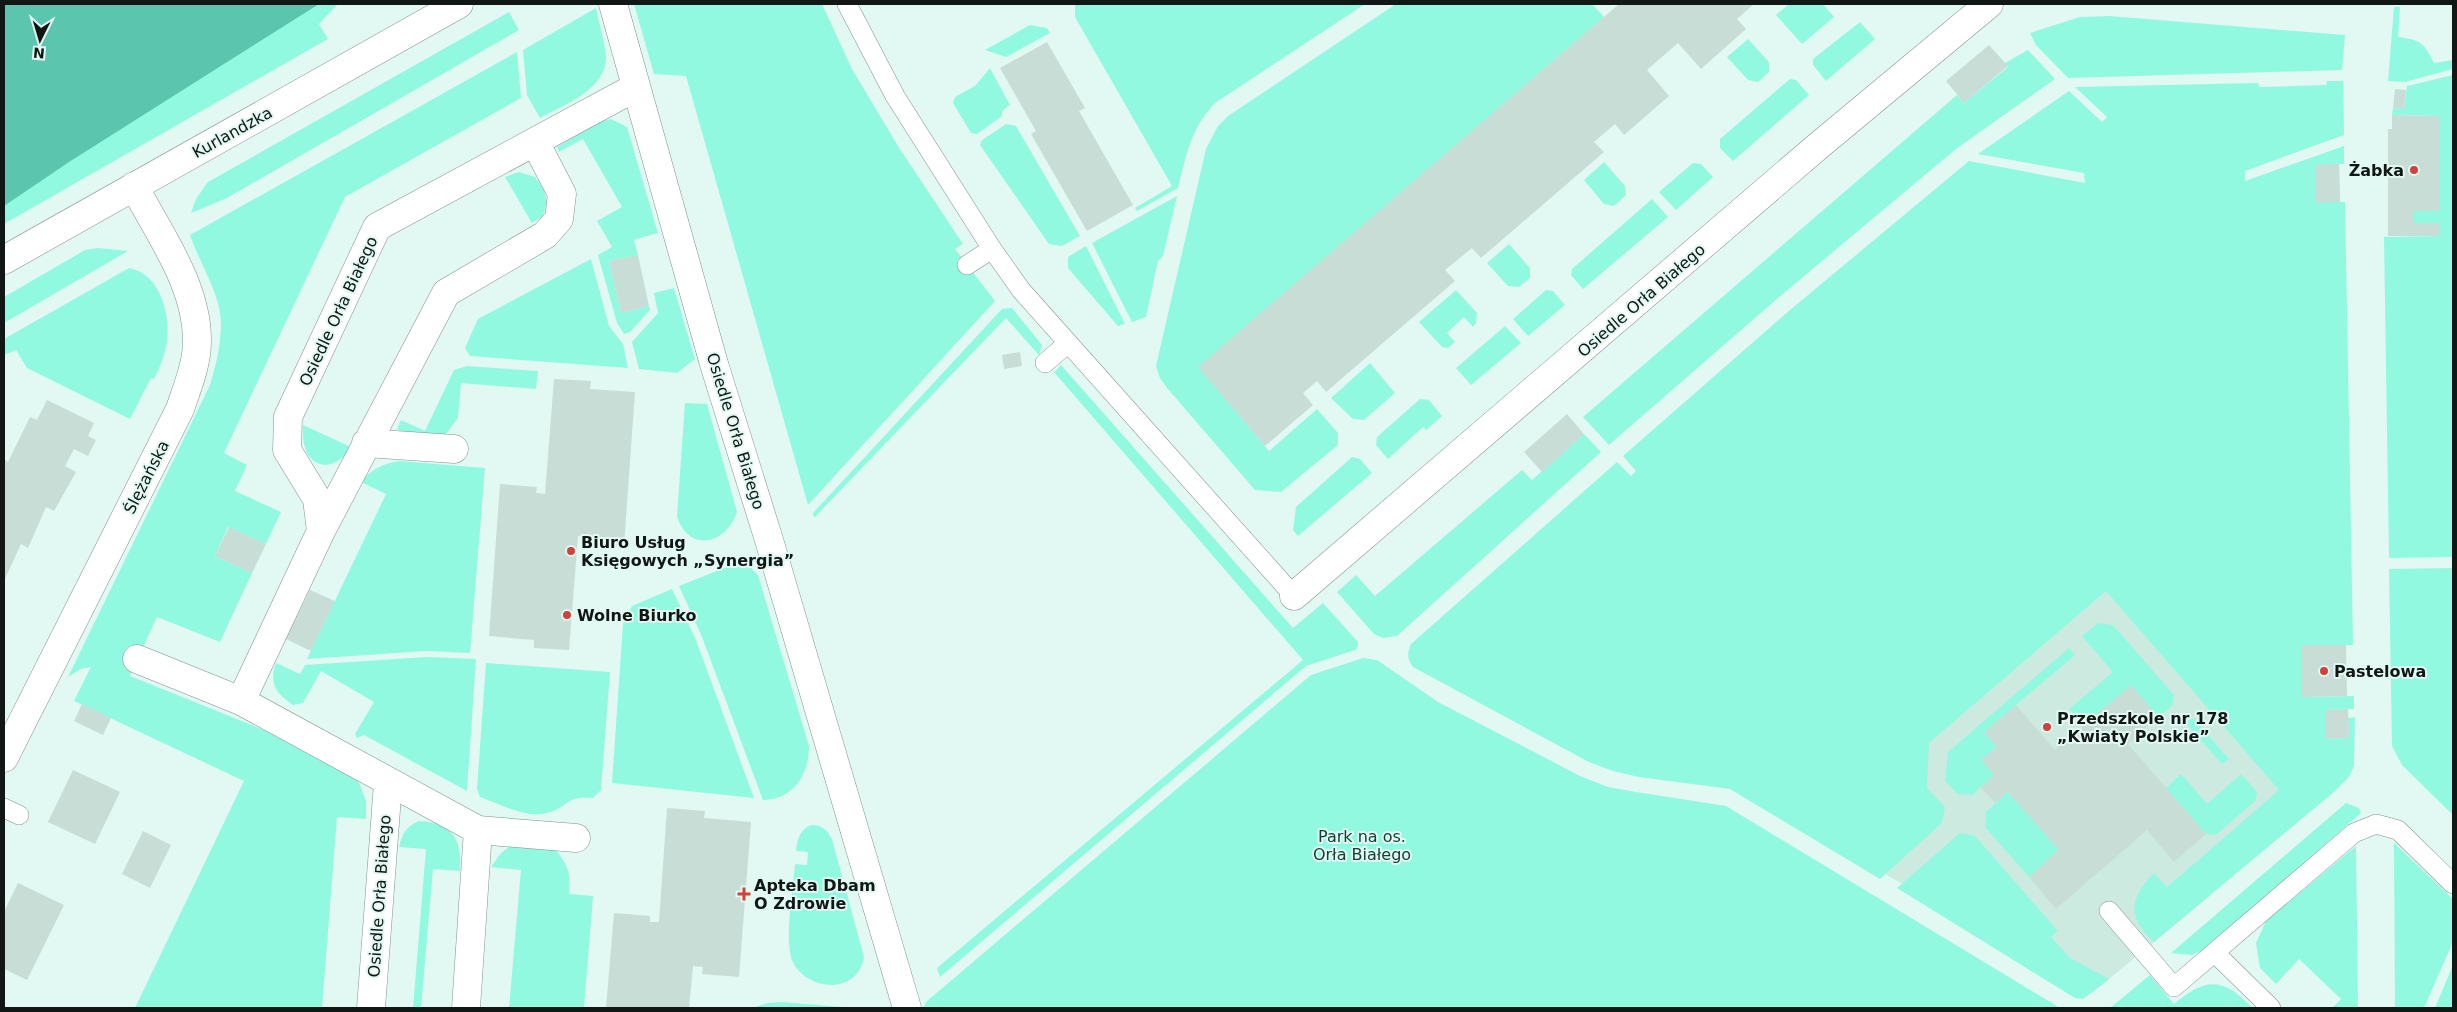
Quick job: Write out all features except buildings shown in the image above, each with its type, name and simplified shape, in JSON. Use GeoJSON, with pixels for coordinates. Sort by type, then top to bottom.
{"type":"FeatureCollection","features":[{"type":"Feature","properties":{"kind":"street","name":"Kurlandzka"},"geometry":{"type":"LineString","coordinates":[[4,260],[459,4]]}},
{"type":"Feature","properties":{"kind":"street","name":"Osiedle Orła Białego"},"geometry":{"type":"LineString","coordinates":[[613,4],[714,364],[770,540],[843,797],[906,1007]]}},
{"type":"Feature","properties":{"kind":"street","name":"Osiedle Orła Białego"},"geometry":{"type":"LineString","coordinates":[[1294,596],[1817,147],[1988,4]]}},
{"type":"Feature","properties":{"kind":"street","name":"Osiedle Orła Białego"},"geometry":{"type":"LineString","coordinates":[[321,531],[318,499],[287,450],[288,417],[378,227],[636,87]]}},
{"type":"Feature","properties":{"kind":"street"},"geometry":{"type":"LineString","coordinates":[[241,702],[321,531],[446,293],[545,235],[560,219],[562,194],[535,142]]}},
{"type":"Feature","properties":{"kind":"street","name":"Ślężańska"},"geometry":{"type":"LineString","coordinates":[[4,755],[180,409],[192,372],[198,344],[196,316],[188,290],[134,186]]}},
{"type":"Feature","properties":{"kind":"street"},"geometry":{"type":"LineString","coordinates":[[366,443],[454,450]]}},
{"type":"Feature","properties":{"kind":"street"},"geometry":{"type":"LineString","coordinates":[[137,659],[241,702],[478,830],[576,838]]}},
{"type":"Feature","properties":{"kind":"street","name":"Osiedle Orła Białego"},"geometry":{"type":"LineString","coordinates":[[371,1008],[388,783]]}},
{"type":"Feature","properties":{"kind":"street"},"geometry":{"type":"LineString","coordinates":[[466,1008],[478,830]]}},
{"type":"Feature","properties":{"kind":"lane"},"geometry":{"type":"LineString","coordinates":[[847,4],[895,96],[992,249],[1021,290],[1294,596]]}},
{"type":"Feature","properties":{"kind":"lane"},"geometry":{"type":"LineString","coordinates":[[968,265],[992,249]]}},
{"type":"Feature","properties":{"kind":"lane"},"geometry":{"type":"LineString","coordinates":[[1045,362],[1068,343]]}},
{"type":"Feature","properties":{"kind":"lane"},"geometry":{"type":"LineString","coordinates":[[2109,911],[2174,987],[2354,833],[2376,824],[2398,830],[2453,884]]}},
{"type":"Feature","properties":{"kind":"lane"},"geometry":{"type":"LineString","coordinates":[[2215,953],[2272,1008]]}},
{"type":"Feature","properties":{"kind":"shaded area","name":"Przedszkole nr 178 „Kwiaty Polskie”"},"geometry":{"type":"Polygon","coordinates":[[[2110,456],[2293,804],[2206,899],[2092,993],[1885,874],[1738,781],[2110,456]]]}},
{"type":"Feature","properties":{"kind":"green space"},"geometry":{"type":"Polygon","coordinates":[[[4,4],[338,4],[319,24],[328,39],[4,224],[4,4]]]}},
{"type":"Feature","properties":{"kind":"green space"},"geometry":{"type":"Polygon","coordinates":[[[4,4],[319,4],[69,162],[4,206],[4,4]]]}},
{"type":"Feature","properties":{"kind":"green space"},"geometry":{"type":"Polygon","coordinates":[[[634,4],[822,4],[852,69],[898,146],[963,244],[955,249],[995,301],[808,505],[686,76],[654,74],[634,4]]]}},
{"type":"Feature","properties":{"kind":"green space"},"geometry":{"type":"Polygon","coordinates":[[[1075,4],[1365,4],[1215,103],[1200,122],[1190,143],[1178,188],[1137,211],[1135,208],[1172,186],[1075,17],[1075,4]]]}},
{"type":"Feature","properties":{"kind":"green space"},"geometry":{"type":"Polygon","coordinates":[[[1396,4],[1592,4],[1604,17],[1199,367],[1269,451],[1317,409],[1338,433],[1338,445],[1281,492],[1255,490],[1168,389],[1160,378],[1156,366],[1206,149],[1218,126],[1228,116],[1396,4]]]}},
{"type":"Feature","properties":{"kind":"green space"},"geometry":{"type":"Polygon","coordinates":[[[1789,4],[1823,4],[1834,17],[1802,44],[1776,15],[1789,4]]]}},
{"type":"Feature","properties":{"kind":"green space"},"geometry":{"type":"Polygon","coordinates":[[[2394,7],[2400,7],[2398,37],[2417,41],[2424,47],[2434,63],[2453,60],[2453,69],[2405,82],[2388,81],[2394,7]]]}},
{"type":"Feature","properties":{"kind":"green space"},"geometry":{"type":"Polygon","coordinates":[[[596,8],[606,58],[604,69],[599,79],[582,95],[540,118],[527,95],[523,50],[596,8]]]}},
{"type":"Feature","properties":{"kind":"green space"},"geometry":{"type":"Polygon","coordinates":[[[509,12],[519,30],[227,198],[191,213],[196,199],[208,182],[509,12]]]}},
{"type":"Feature","properties":{"kind":"green space"},"geometry":{"type":"Polygon","coordinates":[[[2109,16],[2345,35],[2342,70],[2068,78],[2036,45],[2030,33],[2080,17],[2109,16]]]}},
{"type":"Feature","properties":{"kind":"green space"},"geometry":{"type":"Polygon","coordinates":[[[1860,22],[1875,39],[1826,81],[1813,65],[1813,59],[1860,22]]]}},
{"type":"Feature","properties":{"kind":"green space"},"geometry":{"type":"Polygon","coordinates":[[[1030,25],[1047,28],[1050,33],[1006,57],[985,50],[1030,25]]]}},
{"type":"Feature","properties":{"kind":"green space"},"geometry":{"type":"Polygon","coordinates":[[[1748,39],[1769,62],[1769,72],[1758,82],[1748,80],[1727,57],[1748,39]]]}},
{"type":"Feature","properties":{"kind":"green space"},"geometry":{"type":"Polygon","coordinates":[[[2028,50],[2055,79],[1956,149],[1778,298],[1609,445],[1583,417],[1957,95],[1964,103],[2008,67],[2005,63],[2028,50]]]}},
{"type":"Feature","properties":{"kind":"green space"},"geometry":{"type":"Polygon","coordinates":[[[517,52],[521,98],[345,197],[224,453],[247,465],[235,491],[281,512],[266,544],[228,527],[215,556],[252,573],[220,642],[157,617],[130,676],[274,734],[358,780],[366,801],[366,819],[337,817],[322,1008],[135,1008],[244,781],[74,701],[91,667],[81,669],[68,677],[210,385],[218,354],[221,323],[220,312],[214,290],[190,235],[517,52]]]}},
{"type":"Feature","properties":{"kind":"green space"},"geometry":{"type":"Polygon","coordinates":[[[990,68],[1010,105],[1003,110],[1001,117],[977,134],[971,133],[953,103],[955,97],[975,86],[990,68]]]}},
{"type":"Feature","properties":{"kind":"green space"},"geometry":{"type":"Polygon","coordinates":[[[2453,75],[2453,557],[2389,558],[2384,237],[2439,236],[2414,223],[2414,211],[2439,211],[2439,116],[2392,115],[2393,108],[2404,109],[2407,86],[2453,75]]]}},
{"type":"Feature","properties":{"kind":"green space"},"geometry":{"type":"Polygon","coordinates":[[[1790,79],[1796,80],[1809,95],[1733,161],[1720,148],[1720,139],[1790,79]]]}},
{"type":"Feature","properties":{"kind":"green space"},"geometry":{"type":"Polygon","coordinates":[[[2327,81],[2343,81],[2344,135],[2245,171],[2245,181],[2344,146],[2344,164],[2339,164],[2340,202],[2345,202],[2353,645],[2302,646],[2303,697],[2354,696],[2354,709],[2325,710],[2325,739],[2349,738],[2348,718],[2355,717],[2354,766],[2349,777],[2334,792],[2154,942],[2139,924],[2134,908],[2136,899],[2146,882],[2154,873],[2167,887],[2279,790],[2106,591],[1929,743],[1927,788],[1945,807],[1942,823],[1880,879],[1730,789],[1639,777],[1613,771],[1589,762],[1413,667],[1411,664],[1408,656],[1411,644],[1617,462],[1631,476],[1636,471],[1623,456],[1790,310],[1969,161],[2085,183],[2084,173],[1978,154],[2069,91],[2102,122],[2107,117],[2075,87],[2258,83],[2259,87],[2326,85],[2327,81]]]}},
{"type":"Feature","properties":{"kind":"green space"},"geometry":{"type":"Polygon","coordinates":[[[611,119],[627,127],[658,233],[634,240],[638,255],[609,261],[621,313],[649,306],[650,310],[630,332],[624,334],[617,323],[598,255],[612,247],[597,221],[622,207],[583,139],[559,152],[557,147],[602,121],[611,119]]]}},
{"type":"Feature","properties":{"kind":"green space"},"geometry":{"type":"Polygon","coordinates":[[[1006,124],[1016,126],[1080,236],[1062,246],[1049,244],[980,145],[982,140],[1006,124]]]}},
{"type":"Feature","properties":{"kind":"green space"},"geometry":{"type":"Polygon","coordinates":[[[1604,162],[1625,186],[1626,195],[1614,206],[1604,204],[1584,180],[1604,162]]]}},
{"type":"Feature","properties":{"kind":"green space"},"geometry":{"type":"Polygon","coordinates":[[[1693,163],[1701,164],[1713,177],[1676,210],[1659,192],[1693,163]]]}},
{"type":"Feature","properties":{"kind":"green space"},"geometry":{"type":"Polygon","coordinates":[[[519,172],[535,177],[543,188],[547,201],[543,216],[532,223],[505,177],[519,172]]]}},
{"type":"Feature","properties":{"kind":"green space"},"geometry":{"type":"Polygon","coordinates":[[[1177,196],[1163,256],[1158,261],[1146,317],[1132,322],[1092,243],[1177,196]]]}},
{"type":"Feature","properties":{"kind":"green space"},"geometry":{"type":"Polygon","coordinates":[[[1652,199],[1668,217],[1583,289],[1571,275],[1572,269],[1652,199]]]}},
{"type":"Feature","properties":{"kind":"green space"},"geometry":{"type":"Polygon","coordinates":[[[1509,244],[1530,268],[1530,278],[1519,287],[1508,286],[1487,263],[1509,244]]]}},
{"type":"Feature","properties":{"kind":"green space"},"geometry":{"type":"Polygon","coordinates":[[[1086,246],[1125,324],[1118,326],[1068,268],[1068,257],[1086,246]]]}},
{"type":"Feature","properties":{"kind":"green space"},"geometry":{"type":"Polygon","coordinates":[[[98,248],[128,251],[4,323],[4,297],[85,250],[98,248]]]}},
{"type":"Feature","properties":{"kind":"green space"},"geometry":{"type":"Polygon","coordinates":[[[591,259],[609,326],[623,344],[628,368],[470,356],[465,348],[478,319],[591,259]]]}},
{"type":"Feature","properties":{"kind":"green space"},"geometry":{"type":"Polygon","coordinates":[[[129,268],[140,272],[150,279],[157,288],[166,311],[167,324],[166,347],[158,371],[154,379],[151,378],[130,419],[27,368],[16,350],[4,355],[4,339],[129,268]]]}},
{"type":"Feature","properties":{"kind":"green space"},"geometry":{"type":"Polygon","coordinates":[[[674,288],[695,359],[677,373],[639,369],[632,342],[658,313],[654,293],[674,288]]]}},
{"type":"Feature","properties":{"kind":"green space"},"geometry":{"type":"Polygon","coordinates":[[[1456,290],[1477,313],[1476,323],[1473,327],[1464,317],[1447,333],[1455,342],[1448,348],[1442,347],[1419,322],[1456,290]]]}},
{"type":"Feature","properties":{"kind":"green space"},"geometry":{"type":"Polygon","coordinates":[[[1546,290],[1553,291],[1565,305],[1528,336],[1513,319],[1546,290]]]}},
{"type":"Feature","properties":{"kind":"green space"},"geometry":{"type":"Polygon","coordinates":[[[1012,308],[1042,345],[1039,355],[1006,318],[814,518],[813,513],[1002,309],[1012,308]]]}},
{"type":"Feature","properties":{"kind":"green space"},"geometry":{"type":"Polygon","coordinates":[[[1505,326],[1521,343],[1471,385],[1456,368],[1505,326]]]}},
{"type":"Feature","properties":{"kind":"green space"},"geometry":{"type":"Polygon","coordinates":[[[1370,363],[1395,393],[1364,420],[1353,419],[1331,398],[1370,363]]]}},
{"type":"Feature","properties":{"kind":"green space"},"geometry":{"type":"Polygon","coordinates":[[[1061,365],[1293,628],[1323,603],[1358,642],[1358,646],[1355,650],[1306,666],[940,977],[937,968],[1303,660],[1054,372],[1061,365]]]}},
{"type":"Feature","properties":{"kind":"green space"},"geometry":{"type":"Polygon","coordinates":[[[467,366],[538,371],[536,389],[461,383],[458,418],[445,435],[418,439],[397,429],[401,420],[425,431],[454,370],[467,366]]]}},
{"type":"Feature","properties":{"kind":"green space"},"geometry":{"type":"Polygon","coordinates":[[[1420,399],[1429,400],[1442,416],[1426,430],[1423,427],[1388,459],[1376,445],[1377,437],[1420,399]]]}},
{"type":"Feature","properties":{"kind":"green space"},"geometry":{"type":"Polygon","coordinates":[[[685,403],[707,404],[737,512],[725,532],[716,538],[707,540],[698,540],[689,536],[682,528],[677,516],[685,403]]]}},
{"type":"Feature","properties":{"kind":"green space"},"geometry":{"type":"Polygon","coordinates":[[[303,425],[353,448],[343,458],[333,463],[325,465],[317,463],[310,458],[306,449],[303,438],[303,425]]]}},
{"type":"Feature","properties":{"kind":"green space"},"geometry":{"type":"Polygon","coordinates":[[[1584,434],[1601,452],[1397,636],[1383,638],[1374,634],[1337,592],[1356,575],[1375,596],[1522,470],[1532,480],[1584,434]]]}},
{"type":"Feature","properties":{"kind":"green space"},"geometry":{"type":"Polygon","coordinates":[[[1352,457],[1360,459],[1372,473],[1298,536],[1293,530],[1296,507],[1352,457]]]}},
{"type":"Feature","properties":{"kind":"green space"},"geometry":{"type":"Polygon","coordinates":[[[399,461],[485,468],[470,653],[426,651],[307,659],[386,494],[361,482],[378,468],[399,461]]]}},
{"type":"Feature","properties":{"kind":"green space"},"geometry":{"type":"Polygon","coordinates":[[[742,564],[751,568],[758,575],[809,746],[806,767],[798,784],[774,799],[763,800],[702,637],[679,586],[732,565],[742,564]]]}},
{"type":"Feature","properties":{"kind":"green space"},"geometry":{"type":"Polygon","coordinates":[[[2453,568],[2453,815],[2402,765],[2392,746],[2389,569],[2453,568]]]}},
{"type":"Feature","properties":{"kind":"green space"},"geometry":{"type":"Polygon","coordinates":[[[672,589],[696,640],[754,798],[612,783],[623,624],[632,606],[672,589]]]}},
{"type":"Feature","properties":{"kind":"green space"},"geometry":{"type":"Polygon","coordinates":[[[2098,623],[2113,625],[2174,695],[2172,706],[2158,717],[2131,685],[2084,726],[2069,709],[2113,672],[2082,636],[2098,623]]]}},
{"type":"Feature","properties":{"kind":"green space"},"geometry":{"type":"Polygon","coordinates":[[[2069,648],[2075,655],[1984,732],[1997,747],[1981,760],[1994,775],[1972,795],[1958,794],[1945,781],[1948,752],[2069,648]]]}},
{"type":"Feature","properties":{"kind":"green space"},"geometry":{"type":"Polygon","coordinates":[[[427,657],[476,659],[467,791],[364,735],[357,738],[355,734],[374,702],[321,671],[303,703],[293,705],[278,692],[273,676],[276,663],[300,674],[305,665],[427,657]]]}},
{"type":"Feature","properties":{"kind":"green space","name":"Park na os. Orła Białego"},"geometry":{"type":"Polygon","coordinates":[[[1363,658],[1377,660],[1438,702],[1580,776],[1608,787],[1726,806],[2060,1008],[923,1008],[926,1002],[1311,675],[1363,658]]]}},
{"type":"Feature","properties":{"kind":"green space"},"geometry":{"type":"Polygon","coordinates":[[[486,663],[610,672],[601,790],[593,798],[571,800],[554,811],[531,814],[514,810],[480,797],[477,789],[486,663]]]}},
{"type":"Feature","properties":{"kind":"green space"},"geometry":{"type":"Polygon","coordinates":[[[2194,719],[2229,759],[2222,764],[2183,720],[2194,719]]]}},
{"type":"Feature","properties":{"kind":"green space"},"geometry":{"type":"Polygon","coordinates":[[[2181,774],[2207,804],[2241,774],[2257,792],[2256,800],[2216,835],[2206,834],[2166,788],[2181,774]]]}},
{"type":"Feature","properties":{"kind":"green space"},"geometry":{"type":"Polygon","coordinates":[[[2008,792],[2059,850],[2029,877],[1985,827],[1986,812],[2008,792]]]}},
{"type":"Feature","properties":{"kind":"green space"},"geometry":{"type":"Polygon","coordinates":[[[2346,803],[2359,808],[2361,813],[2203,950],[2192,955],[2171,953],[2346,803]]]}},
{"type":"Feature","properties":{"kind":"green space"},"geometry":{"type":"Polygon","coordinates":[[[419,821],[440,825],[453,835],[459,850],[460,871],[433,869],[421,1008],[413,1008],[426,849],[399,847],[405,831],[419,821]]]}},
{"type":"Feature","properties":{"kind":"green space"},"geometry":{"type":"Polygon","coordinates":[[[811,825],[824,829],[832,839],[864,957],[859,970],[851,979],[840,984],[828,985],[816,982],[805,976],[796,968],[789,947],[789,924],[795,864],[807,865],[808,852],[796,851],[796,847],[802,832],[811,825]]]}},
{"type":"Feature","properties":{"kind":"green space"},"geometry":{"type":"Polygon","coordinates":[[[1960,833],[1975,836],[2058,931],[2051,937],[2070,958],[2109,979],[2083,999],[2075,998],[1897,888],[1960,833]]]}},
{"type":"Feature","properties":{"kind":"green space"},"geometry":{"type":"Polygon","coordinates":[[[2394,843],[2453,899],[2453,942],[2424,1008],[2395,1008],[2394,843]]]}},
{"type":"Feature","properties":{"kind":"green space"},"geometry":{"type":"Polygon","coordinates":[[[513,844],[555,849],[568,870],[569,894],[593,896],[584,1008],[509,1008],[521,870],[491,867],[501,853],[513,844]]]}},
{"type":"Feature","properties":{"kind":"green space"},"geometry":{"type":"Polygon","coordinates":[[[2356,846],[2358,1008],[2332,1008],[2341,999],[2299,959],[2276,984],[2260,968],[2256,943],[2266,921],[2356,846]]]}},
{"type":"Feature","properties":{"kind":"green space"},"geometry":{"type":"Polygon","coordinates":[[[2453,965],[2453,1008],[2435,1008],[2453,965]]]}},
{"type":"Feature","properties":{"kind":"green space"},"geometry":{"type":"Polygon","coordinates":[[[2150,975],[2174,1004],[2195,989],[2214,984],[2232,990],[2252,1008],[2110,1008],[2150,975]]]}},
{"type":"Feature","properties":{"kind":"green space"},"geometry":{"type":"Polygon","coordinates":[[[781,1002],[855,1008],[752,1008],[768,1003],[781,1002]]]}},
{"type":"Feature","properties":{"kind":"place","name":"Żabka"},"geometry":{"type":"Point","coordinates":[2414,170]}},
{"type":"Feature","properties":{"kind":"place","name":"Biuro Usług Księgowych „Synergia”"},"geometry":{"type":"Point","coordinates":[571,551]}},
{"type":"Feature","properties":{"kind":"place","name":"Wolne Biurko"},"geometry":{"type":"Point","coordinates":[567,615]}},
{"type":"Feature","properties":{"kind":"place","name":"Pastelowa"},"geometry":{"type":"Point","coordinates":[2324,671]}},
{"type":"Feature","properties":{"kind":"place","name":"Przedszkole nr 178 „Kwiaty Polskie”"},"geometry":{"type":"Point","coordinates":[2047,727]}},
{"type":"Feature","properties":{"kind":"place","name":"Apteka Dbam O Zdrowie"},"geometry":{"type":"Point","coordinates":[744,894]}}]}
